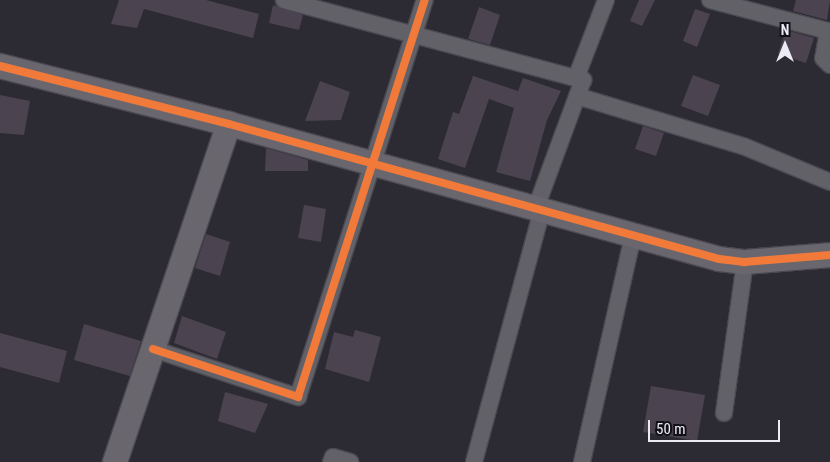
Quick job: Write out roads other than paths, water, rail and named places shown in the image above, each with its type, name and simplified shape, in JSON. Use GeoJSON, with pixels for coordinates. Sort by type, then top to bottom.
{"type":"FeatureCollection","features":[{"type":"Feature","properties":{"kind":"street"},"geometry":{"type":"LineString","coordinates":[[284,0],[583,80],[539,209],[474,462]]}},
{"type":"Feature","properties":{"kind":"street"},"geometry":{"type":"LineString","coordinates":[[153,349],[298,397],[375,164],[425,0]]}},
{"type":"Feature","properties":{"kind":"street"},"geometry":{"type":"LineString","coordinates":[[576,78],[606,0]]}},
{"type":"Feature","properties":{"kind":"street"},"geometry":{"type":"LineString","coordinates":[[710,0],[828,31],[823,58],[830,65]]}},
{"type":"Feature","properties":{"kind":"street"},"geometry":{"type":"LineString","coordinates":[[0,66],[229,124],[633,235],[745,262],[830,256]]}},
{"type":"Feature","properties":{"kind":"street"},"geometry":{"type":"LineString","coordinates":[[577,96],[743,146],[830,182]]}},
{"type":"Feature","properties":{"kind":"street"},"geometry":{"type":"LineString","coordinates":[[115,462],[229,124]]}},
{"type":"Feature","properties":{"kind":"street"},"geometry":{"type":"LineString","coordinates":[[582,462],[633,235]]}},
{"type":"Feature","properties":{"kind":"street"},"geometry":{"type":"LineString","coordinates":[[724,414],[745,262]]}},
{"type":"Feature","properties":{"kind":"street"},"geometry":{"type":"LineString","coordinates":[[331,462],[333,457],[350,462]]}}]}
